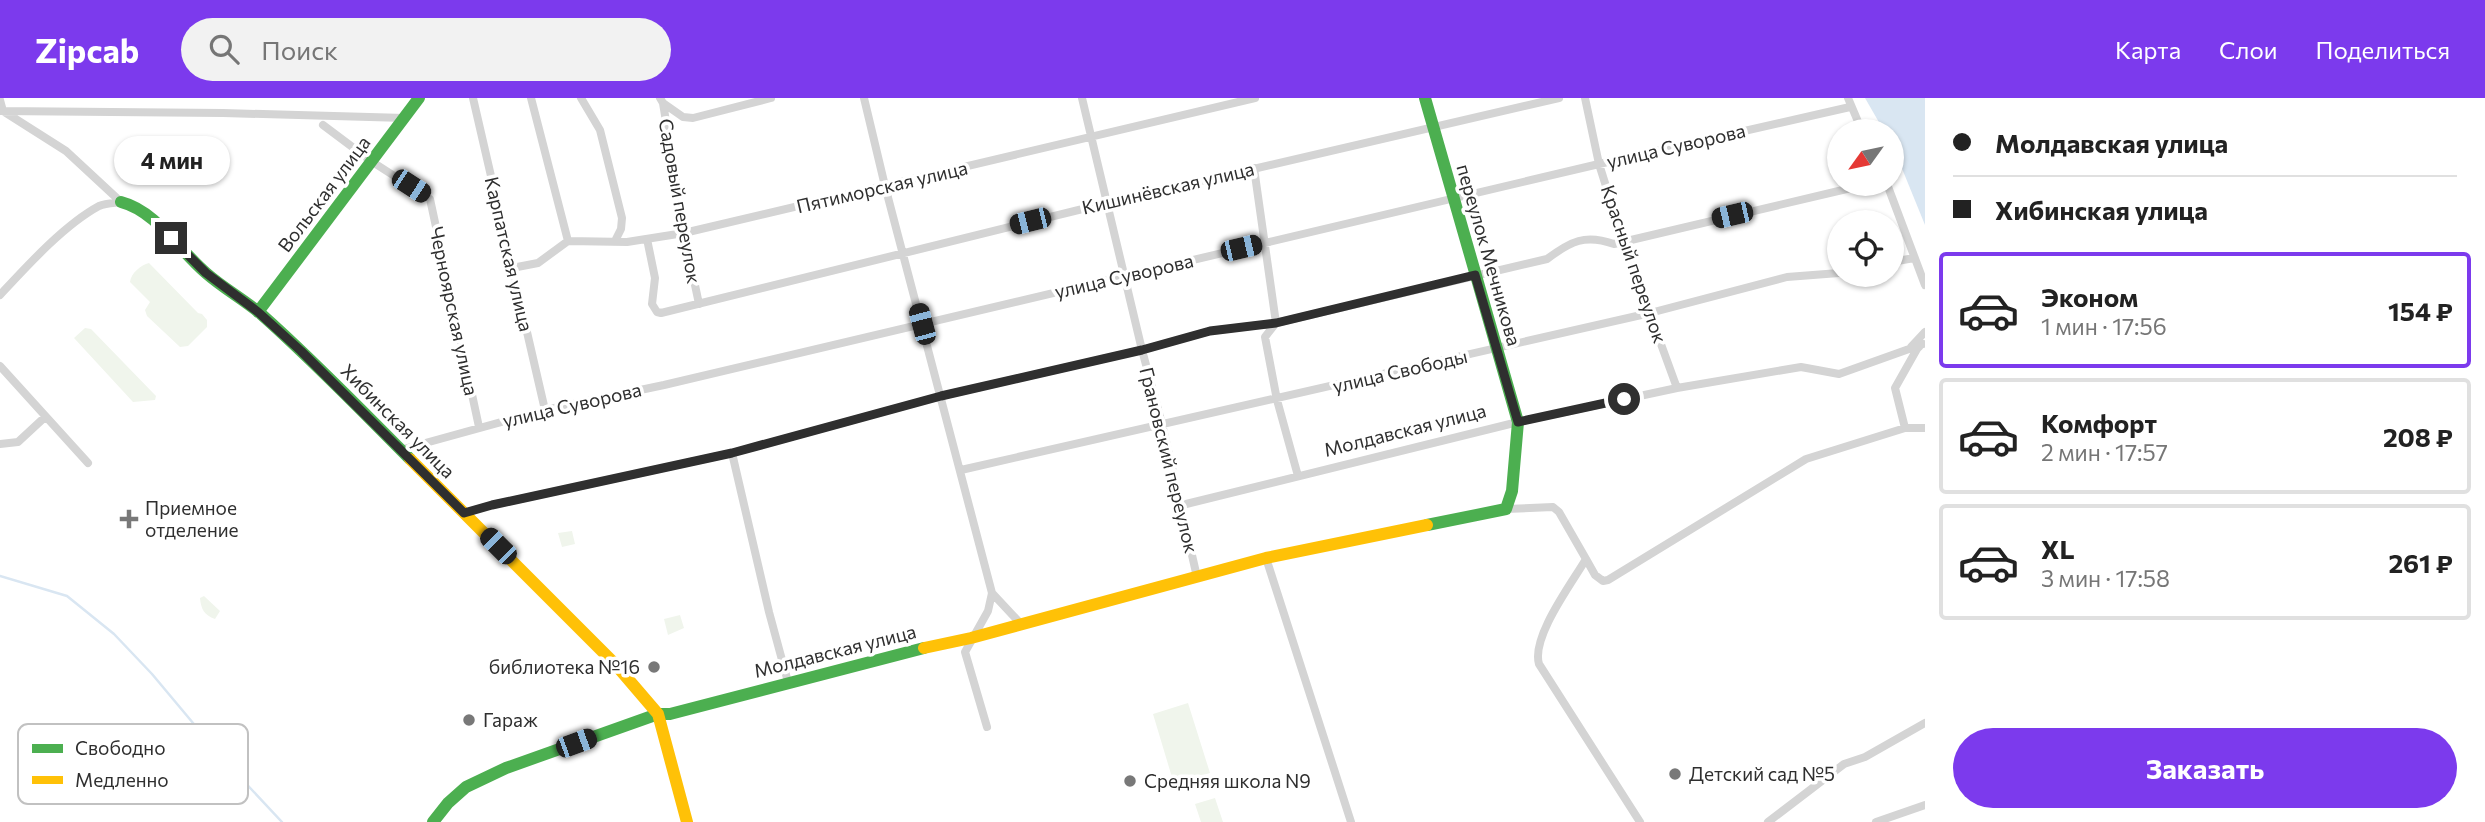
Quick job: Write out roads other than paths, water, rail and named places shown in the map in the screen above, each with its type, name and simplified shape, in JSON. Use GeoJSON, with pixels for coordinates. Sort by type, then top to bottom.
{"type":"FeatureCollection","features":[{"type":"Feature","properties":{"kind":"street","name":"Вольская улица"},"geometry":{"type":"LineString","coordinates":[[258,312],[419,98]]}},
{"type":"Feature","properties":{"kind":"street","name":"Карпатская улица"},"geometry":{"type":"LineString","coordinates":[[473,98],[545,410]]}},
{"type":"Feature","properties":{"kind":"street"},"geometry":{"type":"LineString","coordinates":[[512,268],[538,263],[568,241],[531,98]]}},
{"type":"Feature","properties":{"kind":"street"},"geometry":{"type":"LineString","coordinates":[[582,98],[600,130],[622,218],[621,229],[615,241]]}},
{"type":"Feature","properties":{"kind":"street"},"geometry":{"type":"LineString","coordinates":[[661,101],[683,117],[693,118],[771,98]]}},
{"type":"Feature","properties":{"kind":"street"},"geometry":{"type":"LineString","coordinates":[[864,98],[992,593],[988,611],[965,652],[987,727]]}},
{"type":"Feature","properties":{"kind":"street","name":"Грановский переулок"},"geometry":{"type":"LineString","coordinates":[[1082,98],[1182,505],[1197,577]]}},
{"type":"Feature","properties":{"kind":"street","name":"Пятиморская улица"},"geometry":{"type":"LineString","coordinates":[[568,241],[627,242],[684,233],[1255,98]]}},
{"type":"Feature","properties":{"kind":"street","name":"переулок Мечникова"},"geometry":{"type":"LineString","coordinates":[[1425,98],[1518,422]]}},
{"type":"Feature","properties":{"kind":"street","name":"Кишинёвская улица"},"geometry":{"type":"LineString","coordinates":[[647,239],[655,278],[652,304],[657,312],[1254,168],[1559,98]]}},
{"type":"Feature","properties":{"kind":"street","name":"Красный переулок"},"geometry":{"type":"LineString","coordinates":[[1585,98],[1599,164],[1623,240],[1677,388]]}},
{"type":"Feature","properties":{"kind":"street"},"geometry":{"type":"LineString","coordinates":[[0,100],[1,111],[405,118]]}},
{"type":"Feature","properties":{"kind":"street","name":"Садовый переулок"},"geometry":{"type":"LineString","coordinates":[[661,101],[699,304]]}},
{"type":"Feature","properties":{"kind":"street"},"geometry":{"type":"LineString","coordinates":[[1849,103],[1856,119]]}},
{"type":"Feature","properties":{"kind":"street","name":"улица Суворова"},"geometry":{"type":"LineString","coordinates":[[400,450],[545,410],[1453,199],[1849,103]]}},
{"type":"Feature","properties":{"kind":"street","name":"Хибинская улица"},"geometry":{"type":"LineString","coordinates":[[1,111],[66,151],[121,202],[134,205],[153,220],[206,273],[258,312],[607,656],[658,714],[687,822]]}},
{"type":"Feature","properties":{"kind":"street","name":"Черноярская улица"},"geometry":{"type":"LineString","coordinates":[[323,125],[371,161],[430,199],[480,427]]}},
{"type":"Feature","properties":{"kind":"street"},"geometry":{"type":"LineString","coordinates":[[1254,168],[1276,323],[1265,337],[1277,400],[1297,476]]}},
{"type":"Feature","properties":{"kind":"street"},"geometry":{"type":"LineString","coordinates":[[464,513],[732,453],[941,396],[1142,350],[1210,331],[1276,323],[1547,259],[1568,243],[1598,238],[1614,244],[1827,193]]}},
{"type":"Feature","properties":{"kind":"street"},"geometry":{"type":"LineString","coordinates":[[1891,196],[1925,285]]}},
{"type":"Feature","properties":{"kind":"street"},"geometry":{"type":"LineString","coordinates":[[0,295],[80,219],[101,206],[121,202]]}},
{"type":"Feature","properties":{"kind":"street"},"geometry":{"type":"LineString","coordinates":[[1904,260],[1914,258]]}},
{"type":"Feature","properties":{"kind":"street","name":"улица Свободы"},"geometry":{"type":"LineString","coordinates":[[961,470],[1650,313],[1787,277],[1827,274]]}},
{"type":"Feature","properties":{"kind":"street"},"geometry":{"type":"LineString","coordinates":[[1909,349],[1925,332]]}},
{"type":"Feature","properties":{"kind":"street"},"geometry":{"type":"LineString","coordinates":[[1905,428],[1895,388],[1917,349],[1924,343]]}},
{"type":"Feature","properties":{"kind":"street","name":"Молдавская улица"},"geometry":{"type":"LineString","coordinates":[[1182,505],[1518,422],[1677,388],[1801,367],[1839,374],[1924,343]]}},
{"type":"Feature","properties":{"kind":"street"},"geometry":{"type":"LineString","coordinates":[[0,366],[88,463]]}},
{"type":"Feature","properties":{"kind":"street"},"geometry":{"type":"LineString","coordinates":[[0,444],[18,442],[45,417]]}},
{"type":"Feature","properties":{"kind":"street"},"geometry":{"type":"LineString","coordinates":[[1518,422],[1512,491],[1506,509],[1553,507],[1559,512],[1595,575],[1603,581],[1806,459],[1905,428],[1925,428]]}},
{"type":"Feature","properties":{"kind":"street"},"geometry":{"type":"LineString","coordinates":[[732,453],[769,612],[789,682]]}},
{"type":"Feature","properties":{"kind":"street","name":"Молдавская улица"},"geometry":{"type":"LineString","coordinates":[[433,822],[448,803],[467,787],[506,768],[658,714],[670,714],[971,638],[1266,558],[1506,509]]}},
{"type":"Feature","properties":{"kind":"street"},"geometry":{"type":"LineString","coordinates":[[1266,558],[1351,822]]}},
{"type":"Feature","properties":{"kind":"street"},"geometry":{"type":"LineString","coordinates":[[1586,559],[1542,633],[1536,656],[1640,822]]}},
{"type":"Feature","properties":{"kind":"street"},"geometry":{"type":"LineString","coordinates":[[992,593],[1021,624]]}},
{"type":"Feature","properties":{"kind":"street"},"geometry":{"type":"LineString","coordinates":[[1768,822],[1844,764],[1865,757],[1925,723]]}},
{"type":"Feature","properties":{"kind":"street"},"geometry":{"type":"LineString","coordinates":[[1876,822],[1925,805]]}},
{"type":"Feature","properties":{"kind":"waterway"},"geometry":{"type":"LineString","coordinates":[[0,576],[67,596],[114,634],[194,724]]}},
{"type":"Feature","properties":{"kind":"waterway"},"geometry":{"type":"LineString","coordinates":[[248,786],[282,822]]}},
{"type":"Feature","properties":{"kind":"place","name":"Приемное отделение"},"geometry":{"type":"Point","coordinates":[129,519]}},
{"type":"Feature","properties":{"kind":"place","name":"библиотека №16"},"geometry":{"type":"Point","coordinates":[654,667]}},
{"type":"Feature","properties":{"kind":"place","name":"Гараж"},"geometry":{"type":"Point","coordinates":[469,720]}},
{"type":"Feature","properties":{"kind":"place","name":"Детский сад №5"},"geometry":{"type":"Point","coordinates":[1675,774]}},
{"type":"Feature","properties":{"kind":"place","name":"Средняя школа N9"},"geometry":{"type":"Point","coordinates":[1130,781]}}]}
